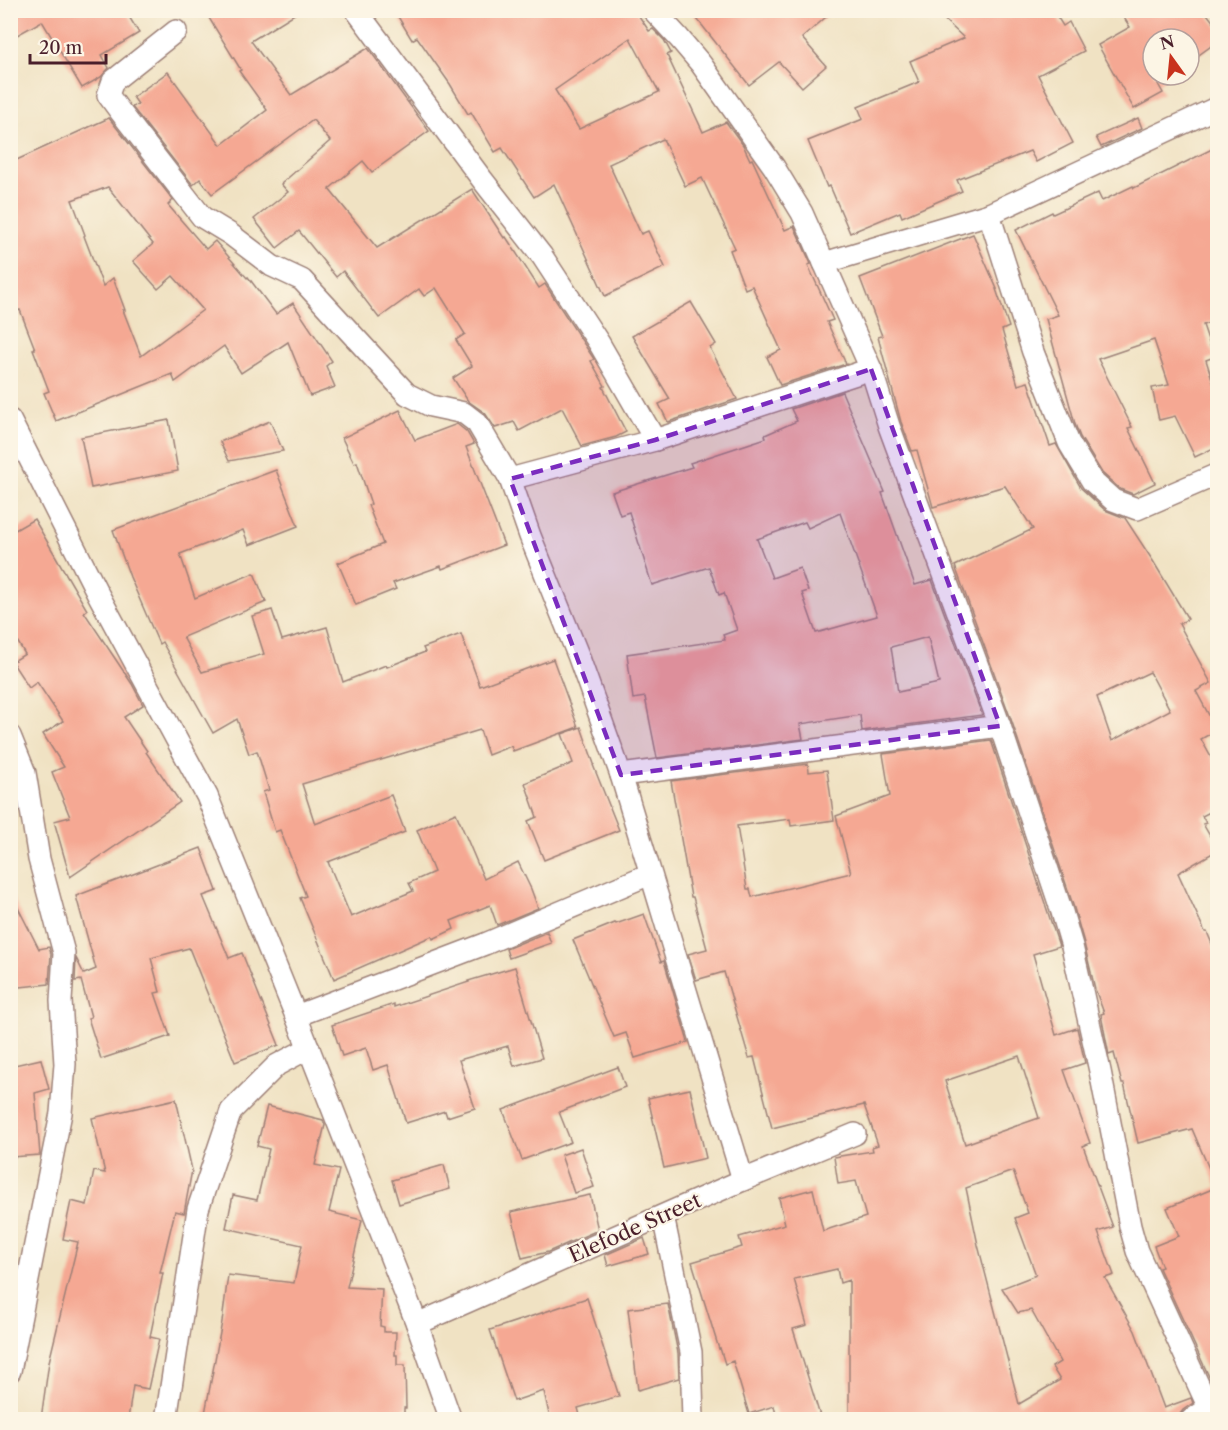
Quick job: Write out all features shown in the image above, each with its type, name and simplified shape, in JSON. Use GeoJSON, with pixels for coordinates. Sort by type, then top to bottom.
{"type":"FeatureCollection","features":[{"type":"Feature","properties":{"kind":"street"},"geometry":{"type":"LineString","coordinates":[[356,10],[542,256],[599,343],[655,440]]}},
{"type":"Feature","properties":{"kind":"street"},"geometry":{"type":"LineString","coordinates":[[653,10],[700,64],[774,167],[802,213],[871,369],[889,426],[1000,726],[1062,912],[1072,946],[1100,1071],[1130,1226],[1137,1251],[1209,1408],[1191,1419]]}},
{"type":"Feature","properties":{"kind":"street"},"geometry":{"type":"LineString","coordinates":[[176,32],[113,81],[108,95],[119,110],[202,217],[230,234],[272,266],[302,280],[407,394],[431,406],[464,413],[477,423],[510,479],[621,775],[743,1180]]}},
{"type":"Feature","properties":{"kind":"street"},"geometry":{"type":"LineString","coordinates":[[824,263],[989,213],[1218,107]]}},
{"type":"Feature","properties":{"kind":"street"},"geometry":{"type":"LineString","coordinates":[[989,213],[1033,351],[1069,442],[1092,481],[1113,500],[1137,509],[1218,474]]}},
{"type":"Feature","properties":{"kind":"street"},"geometry":{"type":"LineString","coordinates":[[510,479],[655,440],[871,369]]}},
{"type":"Feature","properties":{"kind":"street"},"geometry":{"type":"LineString","coordinates":[[11,421],[98,594],[207,796],[309,1048],[417,1324],[451,1419]]}},
{"type":"Feature","properties":{"kind":"street"},"geometry":{"type":"LineString","coordinates":[[621,775],[1000,726]]}},
{"type":"Feature","properties":{"kind":"street"},"geometry":{"type":"LineString","coordinates":[[10,736],[25,773],[39,860],[64,953],[61,1001],[65,1064],[61,1113],[10,1371]]}},
{"type":"Feature","properties":{"kind":"street"},"geometry":{"type":"LineString","coordinates":[[296,1016],[485,944],[650,874]]}},
{"type":"Feature","properties":{"kind":"street"},"geometry":{"type":"LineString","coordinates":[[166,1419],[198,1209],[231,1111],[277,1065],[309,1048]]}},
{"type":"Feature","properties":{"kind":"street","name":"Elefode Street"},"geometry":{"type":"LineString","coordinates":[[417,1324],[743,1180],[855,1134]]}},
{"type":"Feature","properties":{"kind":"street"},"geometry":{"type":"LineString","coordinates":[[663,1216],[691,1352],[693,1419]]}},
{"type":"Feature","properties":{"kind":"highlighted area"},"geometry":{"type":"Polygon","coordinates":[[[871,369],[1000,726],[621,775],[510,479],[655,440],[871,369]]]}},
{"type":"Feature","properties":{"kind":"building"},"geometry":{"type":"Polygon","coordinates":[[[10,10],[125,10],[139,33],[102,55],[109,68],[101,77],[82,88],[42,21],[10,39],[10,10]]]}},
{"type":"Feature","properties":{"kind":"building"},"geometry":{"type":"Polygon","coordinates":[[[221,10],[301,10],[251,41],[291,95],[368,48],[429,131],[372,172],[363,161],[329,189],[377,248],[472,189],[539,288],[545,284],[594,359],[591,361],[626,432],[582,446],[562,408],[519,431],[514,422],[495,428],[485,413],[468,401],[453,378],[472,366],[456,340],[465,334],[436,288],[424,296],[419,289],[379,318],[343,271],[336,277],[299,231],[277,248],[254,219],[288,192],[281,184],[330,141],[313,120],[212,194],[200,179],[193,185],[132,107],[138,104],[133,97],[168,72],[221,145],[267,110],[239,71],[241,70],[209,18],[221,10]]]}},
{"type":"Feature","properties":{"kind":"building"},"geometry":{"type":"Polygon","coordinates":[[[394,10],[635,10],[649,31],[653,29],[664,40],[671,53],[667,55],[703,132],[726,122],[743,145],[750,160],[752,159],[785,230],[794,226],[811,264],[808,265],[833,320],[827,322],[846,364],[780,385],[767,357],[781,350],[752,286],[745,289],[730,250],[735,248],[702,178],[685,186],[663,139],[609,164],[641,234],[648,231],[665,267],[605,296],[554,184],[534,197],[502,148],[495,152],[471,112],[468,114],[417,37],[412,40],[394,10]],[[630,38],[555,90],[579,129],[659,92],[630,38]]]}},
{"type":"Feature","properties":{"kind":"building"},"geometry":{"type":"Polygon","coordinates":[[[690,10],[834,10],[802,38],[826,66],[802,87],[779,62],[749,85],[690,10]]]}},
{"type":"Feature","properties":{"kind":"building"},"geometry":{"type":"Polygon","coordinates":[[[934,10],[1002,10],[1010,18],[1021,10],[1053,10],[1063,26],[1069,22],[1084,51],[1038,75],[1073,143],[1036,162],[1030,151],[957,180],[962,191],[902,217],[900,212],[850,233],[830,186],[827,187],[808,141],[863,119],[858,107],[919,82],[910,61],[964,38],[934,10]]]}},
{"type":"Feature","properties":{"kind":"building"},"geometry":{"type":"Polygon","coordinates":[[[1119,10],[1204,10],[1218,28],[1218,41],[1201,53],[1201,27],[1141,27],[1141,87],[1160,87],[1163,93],[1134,109],[1098,45],[1130,27],[1119,10]]]}},
{"type":"Feature","properties":{"kind":"building"},"geometry":{"type":"Polygon","coordinates":[[[109,118],[173,200],[168,205],[206,249],[215,241],[248,277],[276,314],[293,303],[332,361],[326,366],[335,387],[310,396],[288,342],[241,373],[224,346],[175,382],[172,374],[56,421],[44,393],[49,391],[33,349],[35,349],[20,310],[16,311],[10,298],[10,163],[109,118]],[[108,187],[72,200],[103,286],[113,278],[141,356],[203,310],[173,276],[158,289],[133,261],[153,244],[108,187]]]}},
{"type":"Feature","properties":{"kind":"building"},"geometry":{"type":"Polygon","coordinates":[[[1138,118],[1142,128],[1101,147],[1096,137],[1138,118]]]}},
{"type":"Feature","properties":{"kind":"building"},"geometry":{"type":"Polygon","coordinates":[[[1218,146],[1218,320],[1203,325],[1214,357],[1206,360],[1218,398],[1218,446],[1195,457],[1175,416],[1159,420],[1152,388],[1169,385],[1154,340],[1098,359],[1132,427],[1128,428],[1155,483],[1133,494],[1120,489],[1102,473],[1080,437],[1046,319],[1058,315],[1016,230],[1098,193],[1102,201],[1133,186],[1134,188],[1218,146]]]}},
{"type":"Feature","properties":{"kind":"building"},"geometry":{"type":"Polygon","coordinates":[[[973,234],[997,289],[1009,327],[1002,330],[1018,385],[1028,382],[1050,446],[1056,444],[1081,488],[1105,510],[1125,518],[1188,619],[1179,624],[1211,683],[1196,691],[1217,730],[1201,739],[1218,770],[1218,808],[1202,816],[1206,823],[1203,824],[1218,850],[1178,873],[1218,958],[1218,1396],[1159,1268],[1162,1267],[1154,1246],[1179,1236],[1167,1208],[1217,1187],[1192,1129],[1138,1143],[1114,1053],[1109,1055],[1101,1014],[1104,1013],[1095,989],[1074,908],[1012,722],[955,566],[1033,529],[1005,486],[933,507],[917,450],[912,451],[901,422],[878,337],[882,336],[860,278],[973,234]],[[1150,672],[1097,697],[1112,741],[1170,710],[1150,672]]]}},
{"type":"Feature","properties":{"kind":"building"},"geometry":{"type":"Polygon","coordinates":[[[691,302],[716,344],[710,348],[737,399],[668,422],[659,404],[670,399],[632,336],[691,302]]]}},
{"type":"Feature","properties":{"kind":"building"},"geometry":{"type":"Polygon","coordinates":[[[842,392],[885,492],[882,493],[915,585],[932,580],[982,715],[862,731],[860,715],[800,724],[803,739],[657,758],[645,697],[633,699],[627,654],[725,640],[723,635],[737,630],[724,593],[719,595],[709,567],[652,585],[629,512],[620,515],[612,492],[692,467],[690,463],[766,438],[765,435],[797,421],[791,409],[842,392]],[[840,513],[808,528],[805,522],[757,539],[772,578],[800,568],[808,591],[802,593],[816,633],[877,616],[840,513]],[[928,637],[891,647],[898,692],[939,683],[928,637]]]}},
{"type":"Feature","properties":{"kind":"building"},"geometry":{"type":"Polygon","coordinates":[[[400,410],[415,440],[457,424],[467,432],[474,444],[466,447],[504,545],[442,569],[441,566],[393,583],[396,589],[356,605],[338,563],[383,544],[368,505],[371,504],[357,462],[354,463],[342,438],[400,410]]]}},
{"type":"Feature","properties":{"kind":"building"},"geometry":{"type":"Polygon","coordinates":[[[169,420],[178,471],[91,488],[81,437],[169,420]]]}},
{"type":"Feature","properties":{"kind":"building"},"geometry":{"type":"Polygon","coordinates":[[[270,421],[283,451],[229,461],[220,442],[270,421]]]}},
{"type":"Feature","properties":{"kind":"building"},"geometry":{"type":"Polygon","coordinates":[[[276,470],[298,526],[249,545],[243,530],[180,554],[195,598],[254,573],[266,602],[183,637],[202,672],[264,654],[252,616],[272,610],[282,640],[327,627],[343,682],[425,652],[423,648],[461,634],[480,686],[553,659],[578,727],[513,751],[511,746],[488,755],[480,730],[302,784],[315,824],[391,795],[405,832],[328,862],[351,917],[413,891],[409,883],[434,872],[417,830],[456,813],[484,879],[518,862],[538,908],[497,925],[490,905],[451,921],[454,929],[433,939],[432,936],[334,979],[300,898],[306,896],[280,830],[275,832],[263,792],[269,790],[257,751],[249,754],[237,719],[213,733],[162,642],[159,644],[130,577],[113,530],[276,470]]]}},
{"type":"Feature","properties":{"kind":"building"},"geometry":{"type":"Polygon","coordinates":[[[34,519],[87,610],[84,612],[132,684],[143,705],[124,717],[180,802],[70,877],[54,821],[70,817],[52,772],[64,767],[43,734],[63,721],[37,682],[29,688],[12,662],[25,654],[10,629],[10,533],[34,519]]]}},
{"type":"Feature","properties":{"kind":"building"},"geometry":{"type":"Polygon","coordinates":[[[581,727],[593,765],[619,830],[544,860],[528,821],[537,817],[525,783],[573,763],[562,734],[581,727]]]}},
{"type":"Feature","properties":{"kind":"building"},"geometry":{"type":"Polygon","coordinates":[[[991,740],[1059,946],[1033,954],[1056,1035],[1077,1028],[1085,1063],[1064,1070],[1090,1143],[1083,1146],[1113,1227],[1098,1232],[1114,1275],[1105,1278],[1135,1331],[1164,1408],[1191,1398],[1193,1403],[1183,1410],[1178,1419],[849,1419],[849,1280],[840,1283],[837,1269],[794,1279],[807,1325],[793,1329],[821,1419],[777,1419],[774,1406],[749,1414],[733,1361],[725,1364],[692,1262],[742,1247],[739,1237],[785,1224],[779,1198],[813,1189],[823,1231],[866,1217],[856,1181],[838,1184],[834,1157],[873,1151],[872,1147],[878,1145],[864,1105],[772,1128],[754,1057],[749,1058],[724,972],[696,980],[688,954],[707,949],[693,897],[691,897],[671,781],[808,764],[809,772],[827,770],[834,820],[791,826],[790,819],[737,826],[747,889],[750,889],[752,897],[851,873],[836,816],[890,796],[883,754],[991,740]],[[1019,1056],[945,1081],[965,1144],[1039,1118],[1019,1056]],[[1013,1171],[966,1188],[978,1245],[1019,1404],[1060,1380],[1052,1367],[1060,1362],[1031,1310],[1018,1313],[1002,1288],[1036,1275],[1015,1218],[1028,1213],[1013,1171]]]}},
{"type":"Feature","properties":{"kind":"building"},"geometry":{"type":"Polygon","coordinates":[[[201,848],[217,891],[203,896],[229,958],[242,953],[279,1045],[235,1062],[189,948],[151,958],[160,992],[155,993],[170,1036],[101,1059],[88,1018],[91,1017],[81,980],[75,981],[76,958],[84,974],[96,969],[76,896],[201,848]]]}},
{"type":"Feature","properties":{"kind":"building"},"geometry":{"type":"Polygon","coordinates":[[[10,892],[39,949],[49,947],[51,954],[49,984],[10,988],[10,892]]]}},
{"type":"Feature","properties":{"kind":"building"},"geometry":{"type":"Polygon","coordinates":[[[644,914],[661,962],[664,961],[688,1042],[635,1058],[626,1033],[614,1037],[573,940],[644,914]]]}},
{"type":"Feature","properties":{"kind":"building"},"geometry":{"type":"Polygon","coordinates":[[[547,932],[551,943],[509,958],[506,949],[547,932]]]}},
{"type":"Feature","properties":{"kind":"building"},"geometry":{"type":"Polygon","coordinates":[[[515,967],[542,1058],[514,1066],[508,1046],[459,1060],[475,1108],[447,1117],[445,1111],[406,1123],[388,1065],[373,1070],[366,1048],[342,1056],[332,1025],[515,967]]]}},
{"type":"Feature","properties":{"kind":"building"},"geometry":{"type":"Polygon","coordinates":[[[41,1059],[49,1089],[35,1093],[40,1155],[10,1157],[10,1066],[41,1059]]]}},
{"type":"Feature","properties":{"kind":"building"},"geometry":{"type":"Polygon","coordinates":[[[618,1067],[625,1087],[559,1112],[571,1142],[522,1160],[503,1110],[618,1067]]]}},
{"type":"Feature","properties":{"kind":"building"},"geometry":{"type":"Polygon","coordinates":[[[690,1089],[706,1158],[664,1168],[648,1098],[690,1089]]]}},
{"type":"Feature","properties":{"kind":"building"},"geometry":{"type":"Polygon","coordinates":[[[176,1099],[192,1170],[184,1213],[175,1211],[160,1273],[163,1273],[150,1337],[159,1339],[148,1389],[133,1386],[128,1419],[41,1419],[49,1362],[78,1242],[63,1239],[71,1201],[87,1205],[94,1171],[105,1173],[92,1118],[176,1099]]]}},
{"type":"Feature","properties":{"kind":"building"},"geometry":{"type":"Polygon","coordinates":[[[267,1106],[323,1120],[325,1125],[315,1165],[339,1170],[329,1212],[362,1220],[347,1287],[382,1289],[380,1326],[384,1327],[384,1332],[396,1332],[397,1365],[405,1365],[406,1408],[404,1408],[404,1418],[204,1419],[222,1322],[228,1275],[294,1283],[302,1245],[226,1228],[233,1195],[257,1200],[269,1149],[257,1146],[267,1106]]]}},
{"type":"Feature","properties":{"kind":"building"},"geometry":{"type":"Polygon","coordinates":[[[581,1148],[594,1187],[574,1193],[561,1155],[581,1148]]]}},
{"type":"Feature","properties":{"kind":"building"},"geometry":{"type":"Polygon","coordinates":[[[444,1165],[450,1189],[399,1204],[392,1180],[444,1165]]]}},
{"type":"Feature","properties":{"kind":"building"},"geometry":{"type":"Polygon","coordinates":[[[590,1195],[598,1230],[548,1252],[522,1258],[511,1212],[590,1195]]]}},
{"type":"Feature","properties":{"kind":"building"},"geometry":{"type":"Polygon","coordinates":[[[644,1238],[649,1254],[608,1266],[605,1255],[644,1238]]]}},
{"type":"Feature","properties":{"kind":"building"},"geometry":{"type":"Polygon","coordinates":[[[587,1298],[619,1396],[578,1408],[581,1419],[550,1419],[544,1391],[514,1401],[490,1330],[587,1298]]]}},
{"type":"Feature","properties":{"kind":"building"},"geometry":{"type":"Polygon","coordinates":[[[668,1304],[678,1353],[679,1378],[638,1390],[628,1309],[668,1304]]]}}]}
